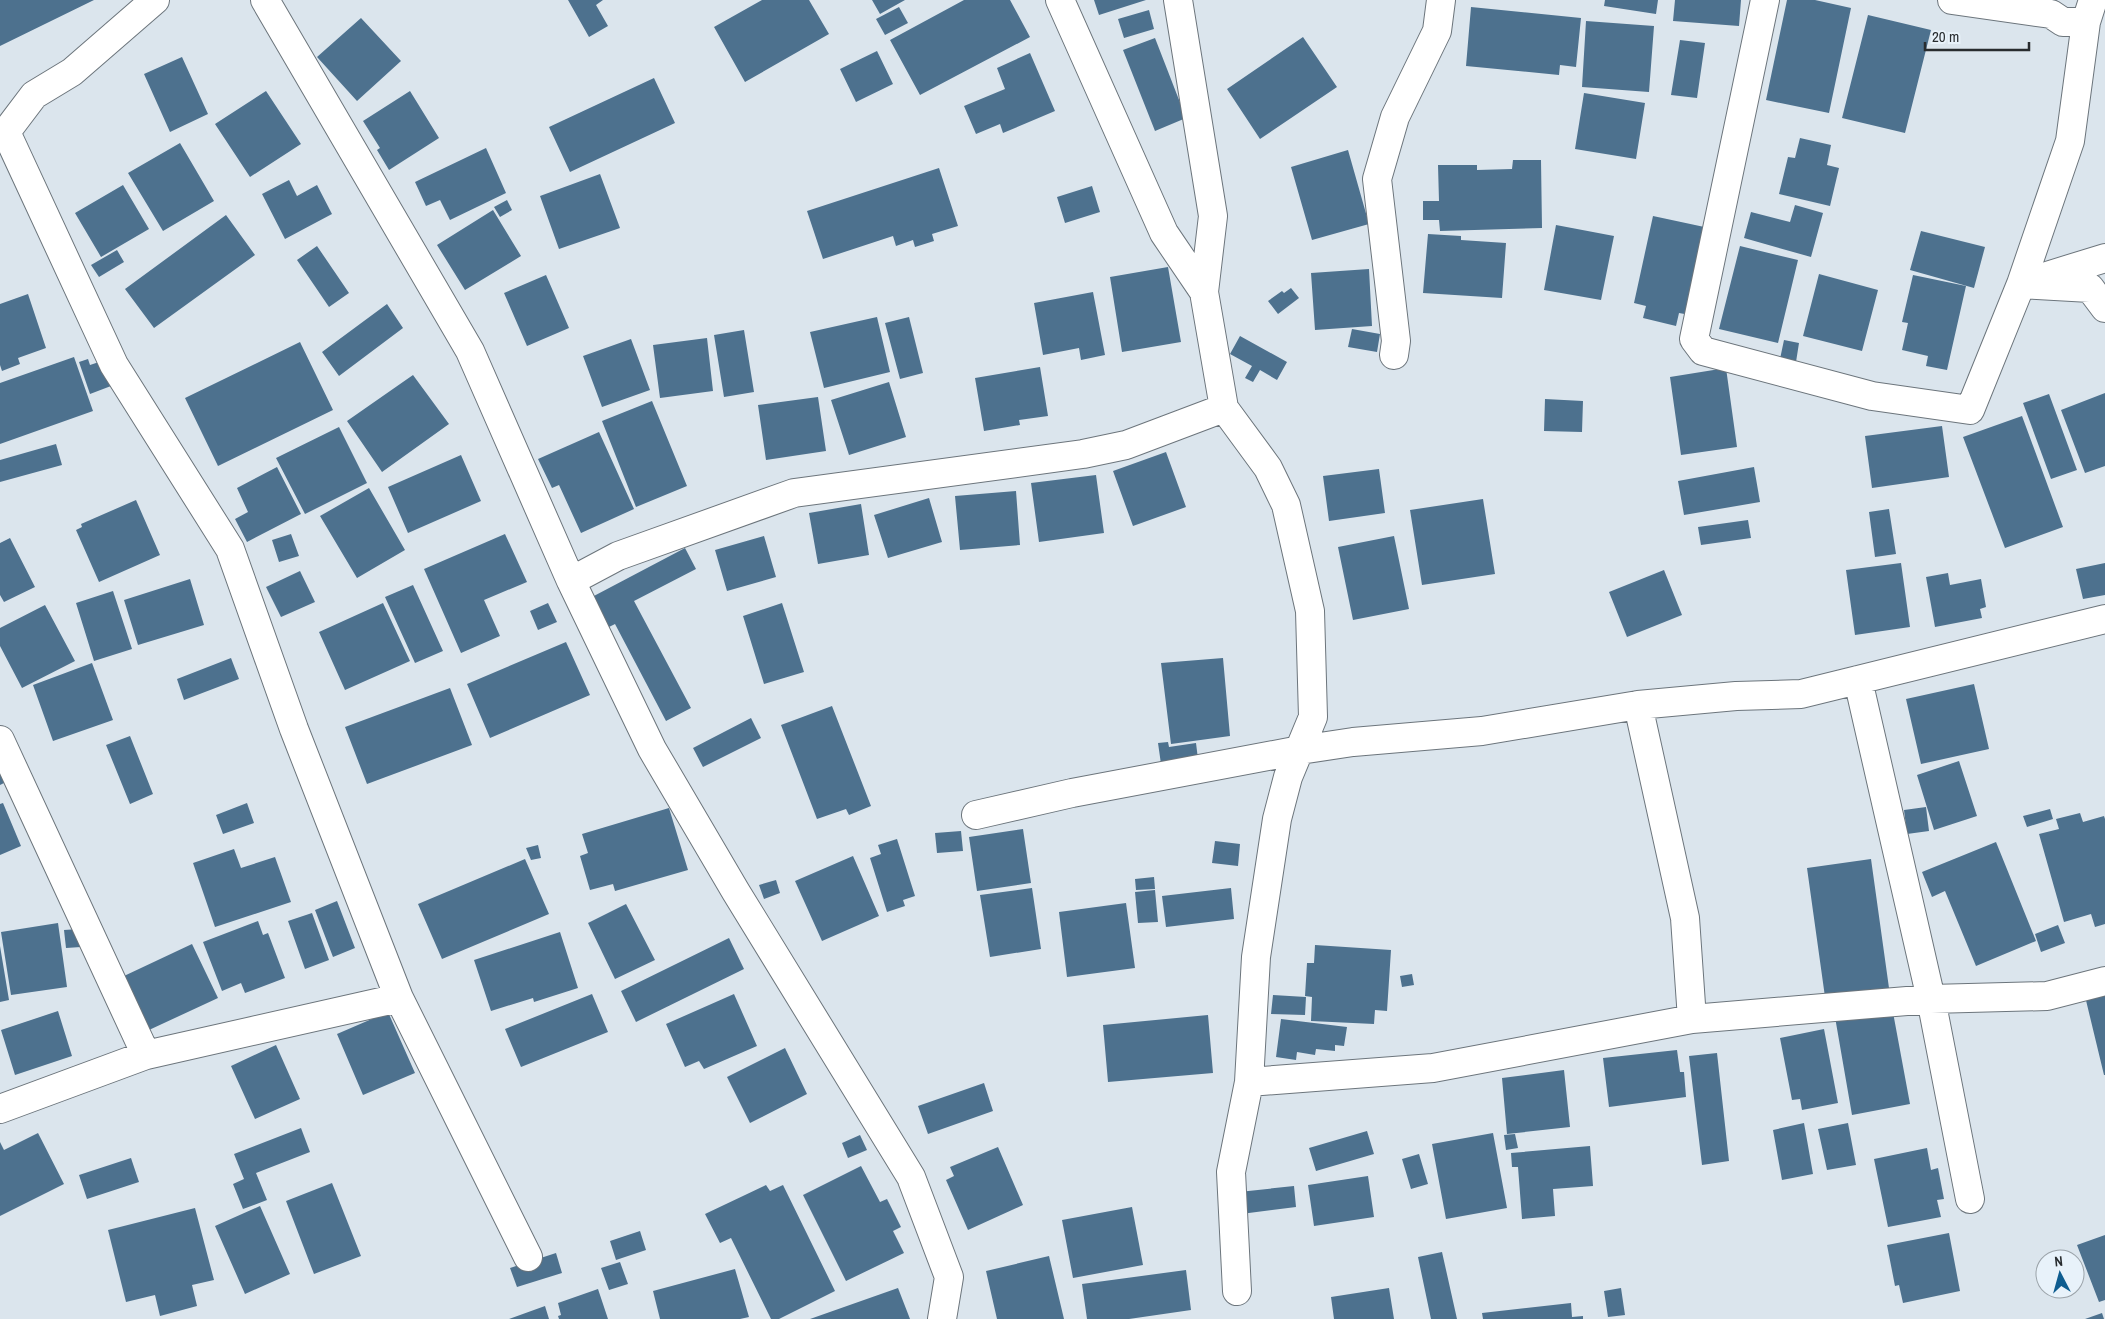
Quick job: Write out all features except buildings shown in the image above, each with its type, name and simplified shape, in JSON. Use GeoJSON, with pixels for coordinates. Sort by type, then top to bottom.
{"type":"FeatureCollection","features":[{"type":"Feature","properties":{"kind":"street"},"geometry":{"type":"LineString","coordinates":[[155,0],[72,72],[34,95],[3,127],[114,365],[230,549],[294,729],[399,998],[528,1257]]}},
{"type":"Feature","properties":{"kind":"street"},"geometry":{"type":"LineString","coordinates":[[265,0],[470,351],[571,581],[652,749],[736,892],[911,1177],[949,1277],[942,1319]]}},
{"type":"Feature","properties":{"kind":"street"},"geometry":{"type":"LineString","coordinates":[[1060,0],[1164,232],[1204,292]]}},
{"type":"Feature","properties":{"kind":"street"},"geometry":{"type":"LineString","coordinates":[[1178,0],[1214,216],[1204,292],[1224,408],[1268,468],[1286,505],[1310,610],[1313,717],[1288,777],[1277,819],[1256,957],[1249,1082],[1231,1172],[1237,1291]]}},
{"type":"Feature","properties":{"kind":"street"},"geometry":{"type":"LineString","coordinates":[[1394,355],[1396,341],[1377,179],[1395,117],[1438,31],[1441,0]]}},
{"type":"Feature","properties":{"kind":"street"},"geometry":{"type":"LineString","coordinates":[[1765,0],[1694,339],[1703,351],[1872,396],[1970,410],[2021,284],[2070,141],[2090,11]]}},
{"type":"Feature","properties":{"kind":"street"},"geometry":{"type":"LineString","coordinates":[[1952,0],[2051,14],[2062,22],[2090,11]]}},
{"type":"Feature","properties":{"kind":"street"},"geometry":{"type":"LineString","coordinates":[[2021,284],[2105,258]]}},
{"type":"Feature","properties":{"kind":"street"},"geometry":{"type":"LineString","coordinates":[[2021,284],[2090,288],[2105,308]]}},
{"type":"Feature","properties":{"kind":"street"},"geometry":{"type":"LineString","coordinates":[[571,581],[618,556],[794,493],[1083,454],[1126,445],[1224,408]]}},
{"type":"Feature","properties":{"kind":"street"},"geometry":{"type":"LineString","coordinates":[[976,815],[1072,793],[1300,750],[1353,742],[1482,731],[1638,705],[1736,696],[1801,694],[2105,619]]}},
{"type":"Feature","properties":{"kind":"street"},"geometry":{"type":"LineString","coordinates":[[1858,680],[1931,998],[1970,1199]]}},
{"type":"Feature","properties":{"kind":"street"},"geometry":{"type":"LineString","coordinates":[[1638,705],[1685,918],[1692,1019]]}},
{"type":"Feature","properties":{"kind":"street"},"geometry":{"type":"LineString","coordinates":[[0,740],[146,1055]]}},
{"type":"Feature","properties":{"kind":"street"},"geometry":{"type":"LineString","coordinates":[[1249,1082],[1433,1068],[1692,1019],[1931,998],[2047,996],[2105,981]]}},
{"type":"Feature","properties":{"kind":"street"},"geometry":{"type":"LineString","coordinates":[[0,1110],[146,1055],[399,998]]}}]}
